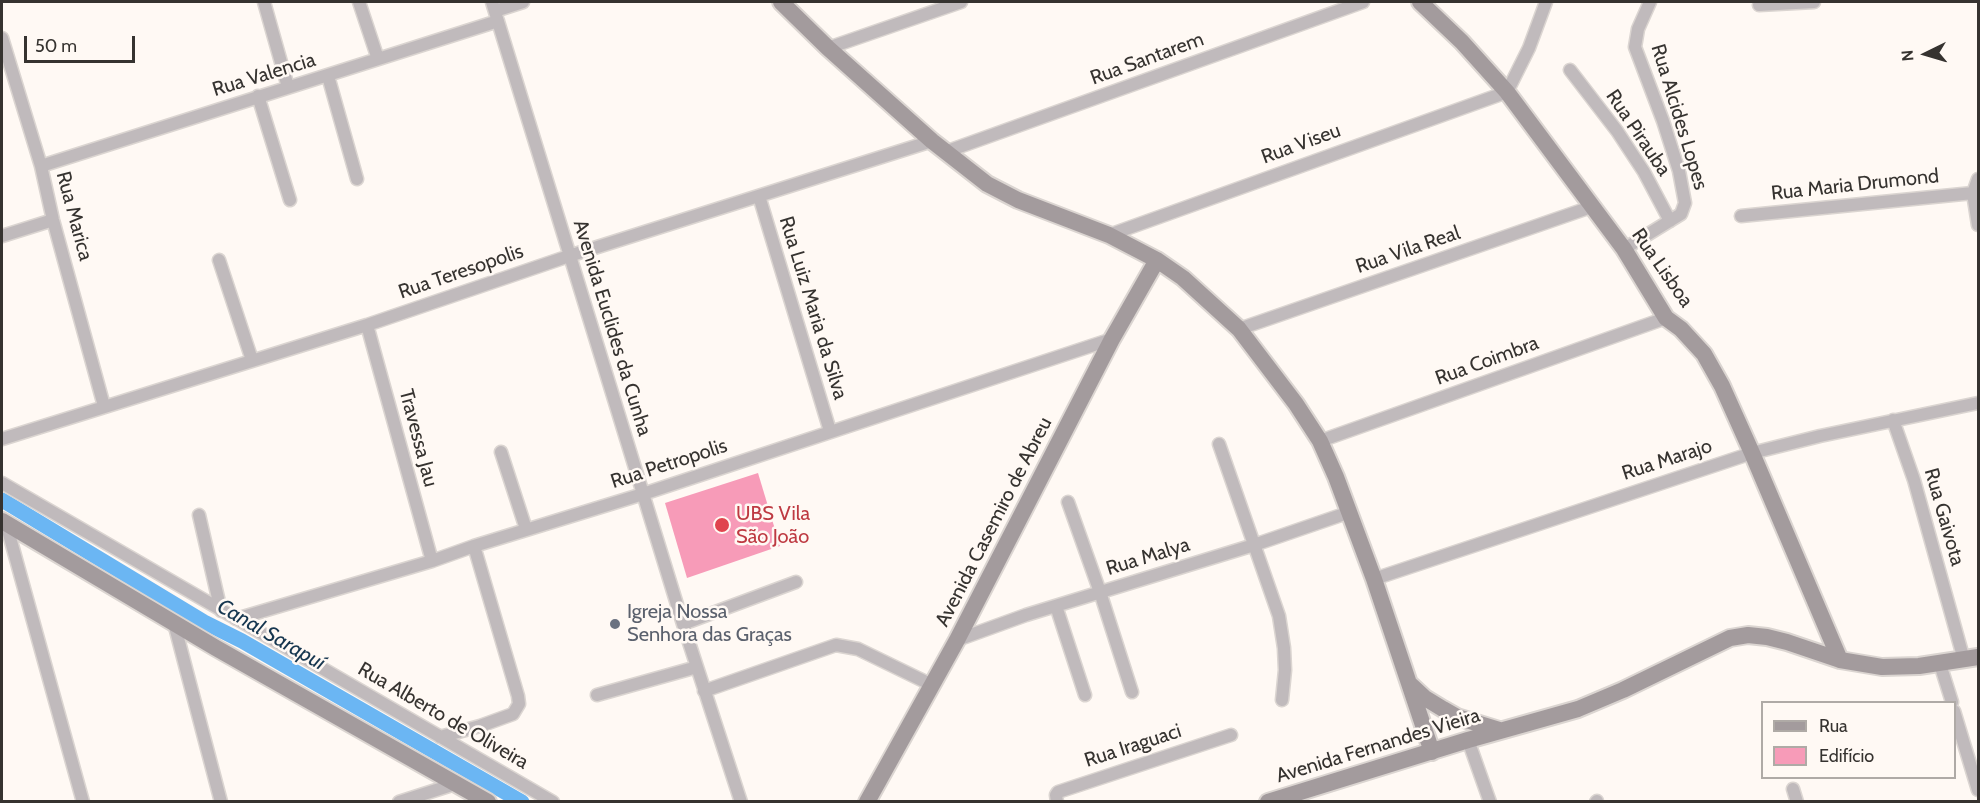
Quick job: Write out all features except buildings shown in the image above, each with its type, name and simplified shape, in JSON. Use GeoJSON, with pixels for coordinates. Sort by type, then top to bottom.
{"type":"FeatureCollection","features":[{"type":"Feature","properties":{"kind":"main road"},"geometry":{"type":"LineString","coordinates":[[781,2],[828,48],[932,141],[987,184],[1018,200],[1109,235],[1157,260],[1183,278],[1239,329],[1296,404],[1320,441],[1350,512],[1432,752]]}},
{"type":"Feature","properties":{"kind":"main road","name":"Rua Lisboa"},"geometry":{"type":"LineString","coordinates":[[1420,2],[1462,42],[1507,92],[1624,249],[1666,318],[1681,329],[1704,354],[1722,386],[1752,453],[1840,660]]}},
{"type":"Feature","properties":{"kind":"main road","name":"Avenida Casemiro de Abreu"},"geometry":{"type":"LineString","coordinates":[[867,801],[957,640],[1112,339],[1157,260]]}},
{"type":"Feature","properties":{"kind":"main road"},"geometry":{"type":"LineString","coordinates":[[4,522],[174,623],[488,801]]}},
{"type":"Feature","properties":{"kind":"main road","name":"Avenida Fernandes Vieira"},"geometry":{"type":"LineString","coordinates":[[1268,801],[1500,730],[1578,709],[1623,690],[1730,638],[1748,635],[1767,637],[1840,660],[1882,667],[1940,664],[1971,658]]}},
{"type":"Feature","properties":{"kind":"main road","name":"Avenida Fernandes Vieira"},"geometry":{"type":"LineString","coordinates":[[1408,682],[1425,698],[1457,717],[1500,730]]}},
{"type":"Feature","properties":{"kind":"street"},"geometry":{"type":"LineString","coordinates":[[264,2],[288,87]]}},
{"type":"Feature","properties":{"kind":"street"},"geometry":{"type":"LineString","coordinates":[[359,2],[378,59]]}},
{"type":"Feature","properties":{"kind":"street","name":"Rua Valencia"},"geometry":{"type":"LineString","coordinates":[[41,166],[378,59],[522,2]]}},
{"type":"Feature","properties":{"kind":"street"},"geometry":{"type":"LineString","coordinates":[[828,48],[961,2]]}},
{"type":"Feature","properties":{"kind":"street","name":"Rua Santarem"},"geometry":{"type":"LineString","coordinates":[[945,152],[1363,2]]}},
{"type":"Feature","properties":{"kind":"street"},"geometry":{"type":"LineString","coordinates":[[1507,92],[1529,48],[1546,2]]}},
{"type":"Feature","properties":{"kind":"street","name":"Rua Alcides Lopes"},"geometry":{"type":"LineString","coordinates":[[1624,249],[1681,214],[1686,203],[1679,171],[1663,122],[1635,47],[1638,29],[1650,2]]}},
{"type":"Feature","properties":{"kind":"street"},"geometry":{"type":"LineString","coordinates":[[1759,6],[1814,2]]}},
{"type":"Feature","properties":{"kind":"street","name":"Avenida Euclides da Cunha"},"geometry":{"type":"LineString","coordinates":[[495,11],[683,624],[741,801]]}},
{"type":"Feature","properties":{"kind":"street","name":"Rua Marica"},"geometry":{"type":"LineString","coordinates":[[2,38],[5,67],[41,166],[53,220],[104,406]]}},
{"type":"Feature","properties":{"kind":"street","name":"Rua Pirauba"},"geometry":{"type":"LineString","coordinates":[[1570,70],[1617,131],[1644,172],[1670,221]]}},
{"type":"Feature","properties":{"kind":"street"},"geometry":{"type":"LineString","coordinates":[[328,76],[357,179]]}},
{"type":"Feature","properties":{"kind":"street","name":"Rua Viseu"},"geometry":{"type":"LineString","coordinates":[[1109,235],[1507,92]]}},
{"type":"Feature","properties":{"kind":"street"},"geometry":{"type":"LineString","coordinates":[[258,96],[290,200]]}},
{"type":"Feature","properties":{"kind":"street","name":"Rua Teresopolis"},"geometry":{"type":"LineString","coordinates":[[2,439],[367,325],[569,256],[932,141]]}},
{"type":"Feature","properties":{"kind":"street"},"geometry":{"type":"LineString","coordinates":[[1978,179],[1973,193],[1978,221]]}},
{"type":"Feature","properties":{"kind":"street","name":"Rua Maria Drumond"},"geometry":{"type":"LineString","coordinates":[[1741,216],[1973,193]]}},
{"type":"Feature","properties":{"kind":"street","name":"Rua Luiz Maria da Silva"},"geometry":{"type":"LineString","coordinates":[[759,196],[830,431]]}},
{"type":"Feature","properties":{"kind":"street","name":"Rua Vila Real"},"geometry":{"type":"LineString","coordinates":[[1239,329],[1591,207]]}},
{"type":"Feature","properties":{"kind":"street"},"geometry":{"type":"LineString","coordinates":[[2,236],[53,220]]}},
{"type":"Feature","properties":{"kind":"street"},"geometry":{"type":"LineString","coordinates":[[219,260],[252,360]]}},
{"type":"Feature","properties":{"kind":"street","name":"Rua Coimbra"},"geometry":{"type":"LineString","coordinates":[[1320,441],[1666,318]]}},
{"type":"Feature","properties":{"kind":"street","name":"Travessa Jau"},"geometry":{"type":"LineString","coordinates":[[367,325],[432,561]]}},
{"type":"Feature","properties":{"kind":"street","name":"Rua Petropolis"},"geometry":{"type":"LineString","coordinates":[[236,619],[432,561],[643,494],[1112,339]]}},
{"type":"Feature","properties":{"kind":"street","name":"Rua Marajo"},"geometry":{"type":"LineString","coordinates":[[1374,579],[1752,453],[1978,403]]}},
{"type":"Feature","properties":{"kind":"street","name":"Rua Gaivota"},"geometry":{"type":"LineString","coordinates":[[1893,420],[1971,658]]}},
{"type":"Feature","properties":{"kind":"street"},"geometry":{"type":"LineString","coordinates":[[1219,444],[1279,616],[1285,670],[1282,700]]}},
{"type":"Feature","properties":{"kind":"street"},"geometry":{"type":"LineString","coordinates":[[501,452],[526,530]]}},
{"type":"Feature","properties":{"kind":"street","name":"Rua Alberto de Oliveira"},"geometry":{"type":"LineString","coordinates":[[2,483],[553,801]]}},
{"type":"Feature","properties":{"kind":"street"},"geometry":{"type":"LineString","coordinates":[[1068,502],[1100,592],[1131,692]]}},
{"type":"Feature","properties":{"kind":"street","name":"Rua Malya"},"geometry":{"type":"LineString","coordinates":[[957,640],[1350,512]]}},
{"type":"Feature","properties":{"kind":"street"},"geometry":{"type":"LineString","coordinates":[[199,515],[221,611]]}},
{"type":"Feature","properties":{"kind":"street"},"geometry":{"type":"LineString","coordinates":[[4,522],[83,801]]}},
{"type":"Feature","properties":{"kind":"street"},"geometry":{"type":"LineString","coordinates":[[440,737],[513,714],[519,704],[474,546]]}},
{"type":"Feature","properties":{"kind":"street"},"geometry":{"type":"LineString","coordinates":[[683,624],[796,582]]}},
{"type":"Feature","properties":{"kind":"street"},"geometry":{"type":"LineString","coordinates":[[1056,606],[1085,695]]}},
{"type":"Feature","properties":{"kind":"street"},"geometry":{"type":"LineString","coordinates":[[174,623],[221,801]]}},
{"type":"Feature","properties":{"kind":"street"},"geometry":{"type":"LineString","coordinates":[[704,691],[836,645],[858,649],[932,685]]}},
{"type":"Feature","properties":{"kind":"street"},"geometry":{"type":"LineString","coordinates":[[1940,664],[1952,701]]}},
{"type":"Feature","properties":{"kind":"street"},"geometry":{"type":"LineString","coordinates":[[597,695],[697,668]]}},
{"type":"Feature","properties":{"kind":"street"},"geometry":{"type":"LineString","coordinates":[[1956,718],[1978,790]]}},
{"type":"Feature","properties":{"kind":"street","name":"Rua Iraguaci"},"geometry":{"type":"LineString","coordinates":[[1057,801],[1058,792],[1231,735]]}},
{"type":"Feature","properties":{"kind":"street"},"geometry":{"type":"LineString","coordinates":[[1468,740],[1490,801]]}},
{"type":"Feature","properties":{"kind":"street"},"geometry":{"type":"LineString","coordinates":[[399,801],[458,783]]}},
{"type":"Feature","properties":{"kind":"street"},"geometry":{"type":"LineString","coordinates":[[1793,789],[1797,801]]}},
{"type":"Feature","properties":{"kind":"waterway","name":"Canal Sarapuí"},"geometry":{"type":"LineString","coordinates":[[2,500],[204,622],[242,641],[522,802]]}},
{"type":"Feature","properties":{"kind":"place","name":"UBS Vila São João"},"geometry":{"type":"Point","coordinates":[722,525]}},
{"type":"Feature","properties":{"kind":"place","name":"Igreja Nossa Senhora das Graças"},"geometry":{"type":"Point","coordinates":[615,624]}}]}
